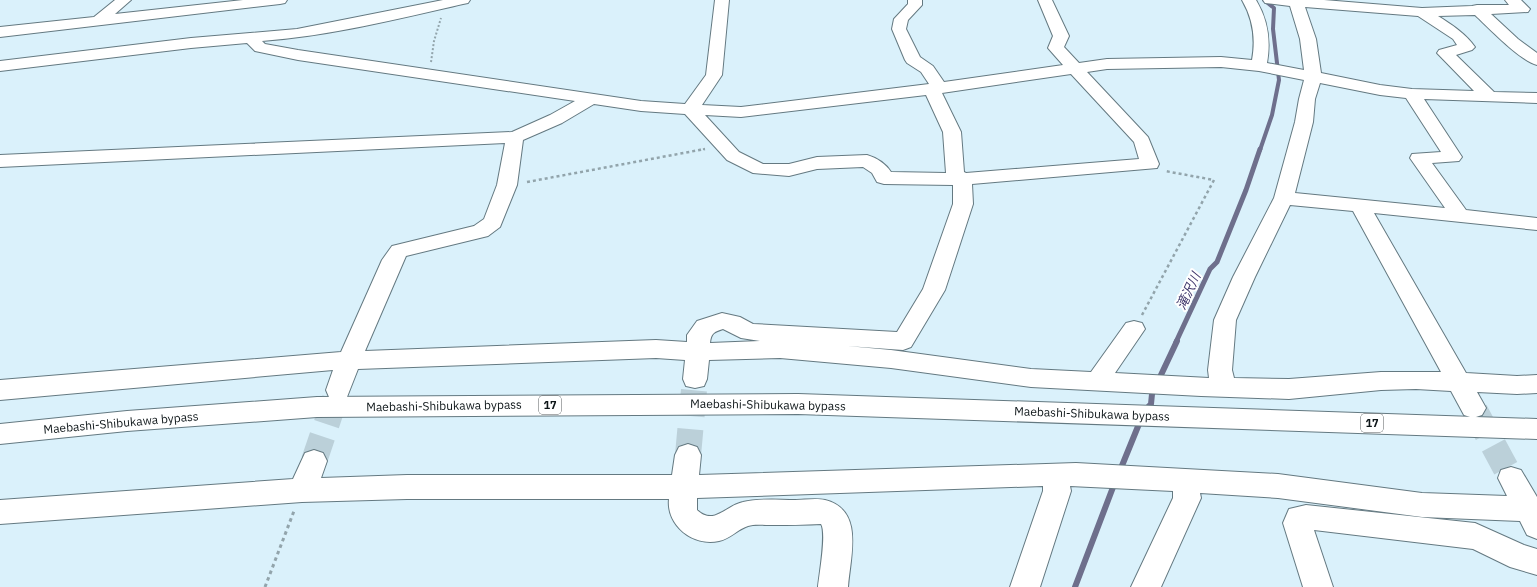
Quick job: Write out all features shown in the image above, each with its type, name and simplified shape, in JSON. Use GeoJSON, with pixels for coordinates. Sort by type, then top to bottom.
{"type":"FeatureCollection","features":[{"type":"Feature","properties":{"kind":"main road"},"geometry":{"type":"LineString","coordinates":[[95,37],[124,0]]}},
{"type":"Feature","properties":{"kind":"main road"},"geometry":{"type":"LineString","coordinates":[[0,66],[95,37],[280,0]]}},
{"type":"Feature","properties":{"kind":"main road"},"geometry":{"type":"LineString","coordinates":[[690,109],[714,75],[722,0]]}},
{"type":"Feature","properties":{"kind":"main road"},"geometry":{"type":"LineString","coordinates":[[915,0],[915,6],[901,19],[900,29],[913,60],[927,70],[936,88],[952,132],[955,174],[962,179]]}},
{"type":"Feature","properties":{"kind":"main road"},"geometry":{"type":"LineString","coordinates":[[690,109],[733,156],[760,169],[790,170],[817,163],[867,161],[880,170],[884,178],[962,179],[1150,164],[1142,141],[1056,48],[1061,36],[1045,0]]}},
{"type":"Feature","properties":{"kind":"main road"},"geometry":{"type":"LineString","coordinates":[[1249,0],[1256,10],[1260,25],[1263,46],[1263,67]]}},
{"type":"Feature","properties":{"kind":"main road"},"geometry":{"type":"LineString","coordinates":[[1273,0],[1422,12],[1476,9],[1523,9],[1512,0]]}},
{"type":"Feature","properties":{"kind":"main road"},"geometry":{"type":"LineString","coordinates":[[0,32],[95,37],[251,38],[327,29],[452,2]]}},
{"type":"Feature","properties":{"kind":"main road"},"geometry":{"type":"LineString","coordinates":[[1212,387],[1220,370],[1225,320],[1244,277],[1284,198],[1304,122],[1307,99],[1308,39],[1295,2]]}},
{"type":"Feature","properties":{"kind":"main road"},"geometry":{"type":"LineString","coordinates":[[1476,9],[1513,42],[1537,60]]}},
{"type":"Feature","properties":{"kind":"main road"},"geometry":{"type":"LineString","coordinates":[[1422,12],[1458,36],[1466,47],[1445,53],[1489,96]]}},
{"type":"Feature","properties":{"kind":"main road"},"geometry":{"type":"LineString","coordinates":[[251,38],[260,48],[430,75],[641,106],[741,112],[936,88],[1107,64],[1213,62],[1263,67],[1380,90],[1412,94],[1537,98]]}},
{"type":"Feature","properties":{"kind":"main road"},"geometry":{"type":"LineString","coordinates":[[1412,94],[1453,157],[1419,158],[1460,216]]}},
{"type":"Feature","properties":{"kind":"main road"},"geometry":{"type":"LineString","coordinates":[[0,161],[515,137],[556,119],[593,98]]}},
{"type":"Feature","properties":{"kind":"main road"},"geometry":{"type":"LineString","coordinates":[[338,390],[349,360],[393,260],[399,251],[481,231],[493,222],[507,185],[515,137]]}},
{"type":"Feature","properties":{"kind":"main road"},"geometry":{"type":"LineString","coordinates":[[695,379],[699,335],[705,327],[722,321],[732,323],[748,332],[903,341],[934,290],[963,204],[962,179]]}},
{"type":"Feature","properties":{"kind":"main road"},"geometry":{"type":"LineString","coordinates":[[1284,198],[1537,224]]}},
{"type":"Feature","properties":{"kind":"main road"},"geometry":{"type":"LineString","coordinates":[[1360,206],[1473,408]]}},
{"type":"Feature","properties":{"kind":"main road"},"geometry":{"type":"LineString","coordinates":[[1109,383],[1103,372],[1134,329]]}},
{"type":"Feature","properties":{"kind":"main road"},"geometry":{"type":"LineString","coordinates":[[0,390],[349,360],[656,349],[698,352],[780,349],[891,360],[1031,378],[1109,383],[1289,389],[1381,381],[1458,381],[1517,385],[1537,384]]}},
{"type":"Feature","properties":{"kind":"main road","name":"Maebashi-Shibukawa bypass"},"geometry":{"type":"LineString","coordinates":[[0,434],[127,421],[317,407],[798,404],[1537,429]]}},
{"type":"Feature","properties":{"kind":"main road"},"geometry":{"type":"LineString","coordinates":[[688,455],[683,487],[682,506],[686,517],[695,526],[707,529],[718,529],[743,514],[752,513],[824,512],[832,515],[836,522],[837,533],[833,587]]}},
{"type":"Feature","properties":{"kind":"main road"},"geometry":{"type":"LineString","coordinates":[[302,490],[314,461]]}},
{"type":"Feature","properties":{"kind":"main road"},"geometry":{"type":"LineString","coordinates":[[1025,587],[1057,491],[1066,475]]}},
{"type":"Feature","properties":{"kind":"main road"},"geometry":{"type":"LineString","coordinates":[[0,512],[302,490],[407,487],[683,487],[1066,475],[1278,486],[1422,505],[1534,515]]}},
{"type":"Feature","properties":{"kind":"main road"},"geometry":{"type":"LineString","coordinates":[[1511,478],[1534,515]]}},
{"type":"Feature","properties":{"kind":"main road"},"geometry":{"type":"LineString","coordinates":[[1146,587],[1187,498],[1177,480]]}},
{"type":"Feature","properties":{"kind":"main road"},"geometry":{"type":"LineString","coordinates":[[1318,587],[1297,523],[1299,518],[1306,517],[1475,536],[1489,541],[1523,560],[1537,562]]}},
{"type":"Feature","properties":{"kind":"path"},"geometry":{"type":"LineString","coordinates":[[430,75],[434,41],[452,2]]}},
{"type":"Feature","properties":{"kind":"path"},"geometry":{"type":"LineString","coordinates":[[507,185],[723,145]]}},
{"type":"Feature","properties":{"kind":"path"},"geometry":{"type":"LineString","coordinates":[[1134,329],[1214,180],[1158,170],[1150,164]]}},
{"type":"Feature","properties":{"kind":"path"},"geometry":{"type":"LineString","coordinates":[[265,587],[302,490]]}},
{"type":"Feature","properties":{"kind":"waterway","name":"滝沢川"},"geometry":{"type":"LineString","coordinates":[[1260,150],[1272,115],[1279,80],[1273,29],[1274,8],[1264,0]]}},
{"type":"Feature","properties":{"kind":"waterway","name":"滝沢川"},"geometry":{"type":"LineString","coordinates":[[1176,342],[1210,269],[1217,262],[1246,190],[1260,149]]}},
{"type":"Feature","properties":{"kind":"waterway","name":"滝沢川"},"geometry":{"type":"LineString","coordinates":[[1144,411],[1151,404],[1152,394],[1177,341]]}},
{"type":"Feature","properties":{"kind":"waterway","name":"滝沢川"},"geometry":{"type":"LineString","coordinates":[[1119,473],[1141,419]]}},
{"type":"Feature","properties":{"kind":"waterway","name":"滝沢川"},"geometry":{"type":"LineString","coordinates":[[1075,587],[1115,482]]}},
{"type":"Feature","properties":{"kind":"tunnel"},"geometry":{"type":"LineString","coordinates":[[688,455],[695,379]]}},
{"type":"Feature","properties":{"kind":"tunnel"},"geometry":{"type":"LineString","coordinates":[[314,461],[338,390]]}},
{"type":"Feature","properties":{"kind":"tunnel"},"geometry":{"type":"LineString","coordinates":[[1475,411],[1511,478]]}}]}
